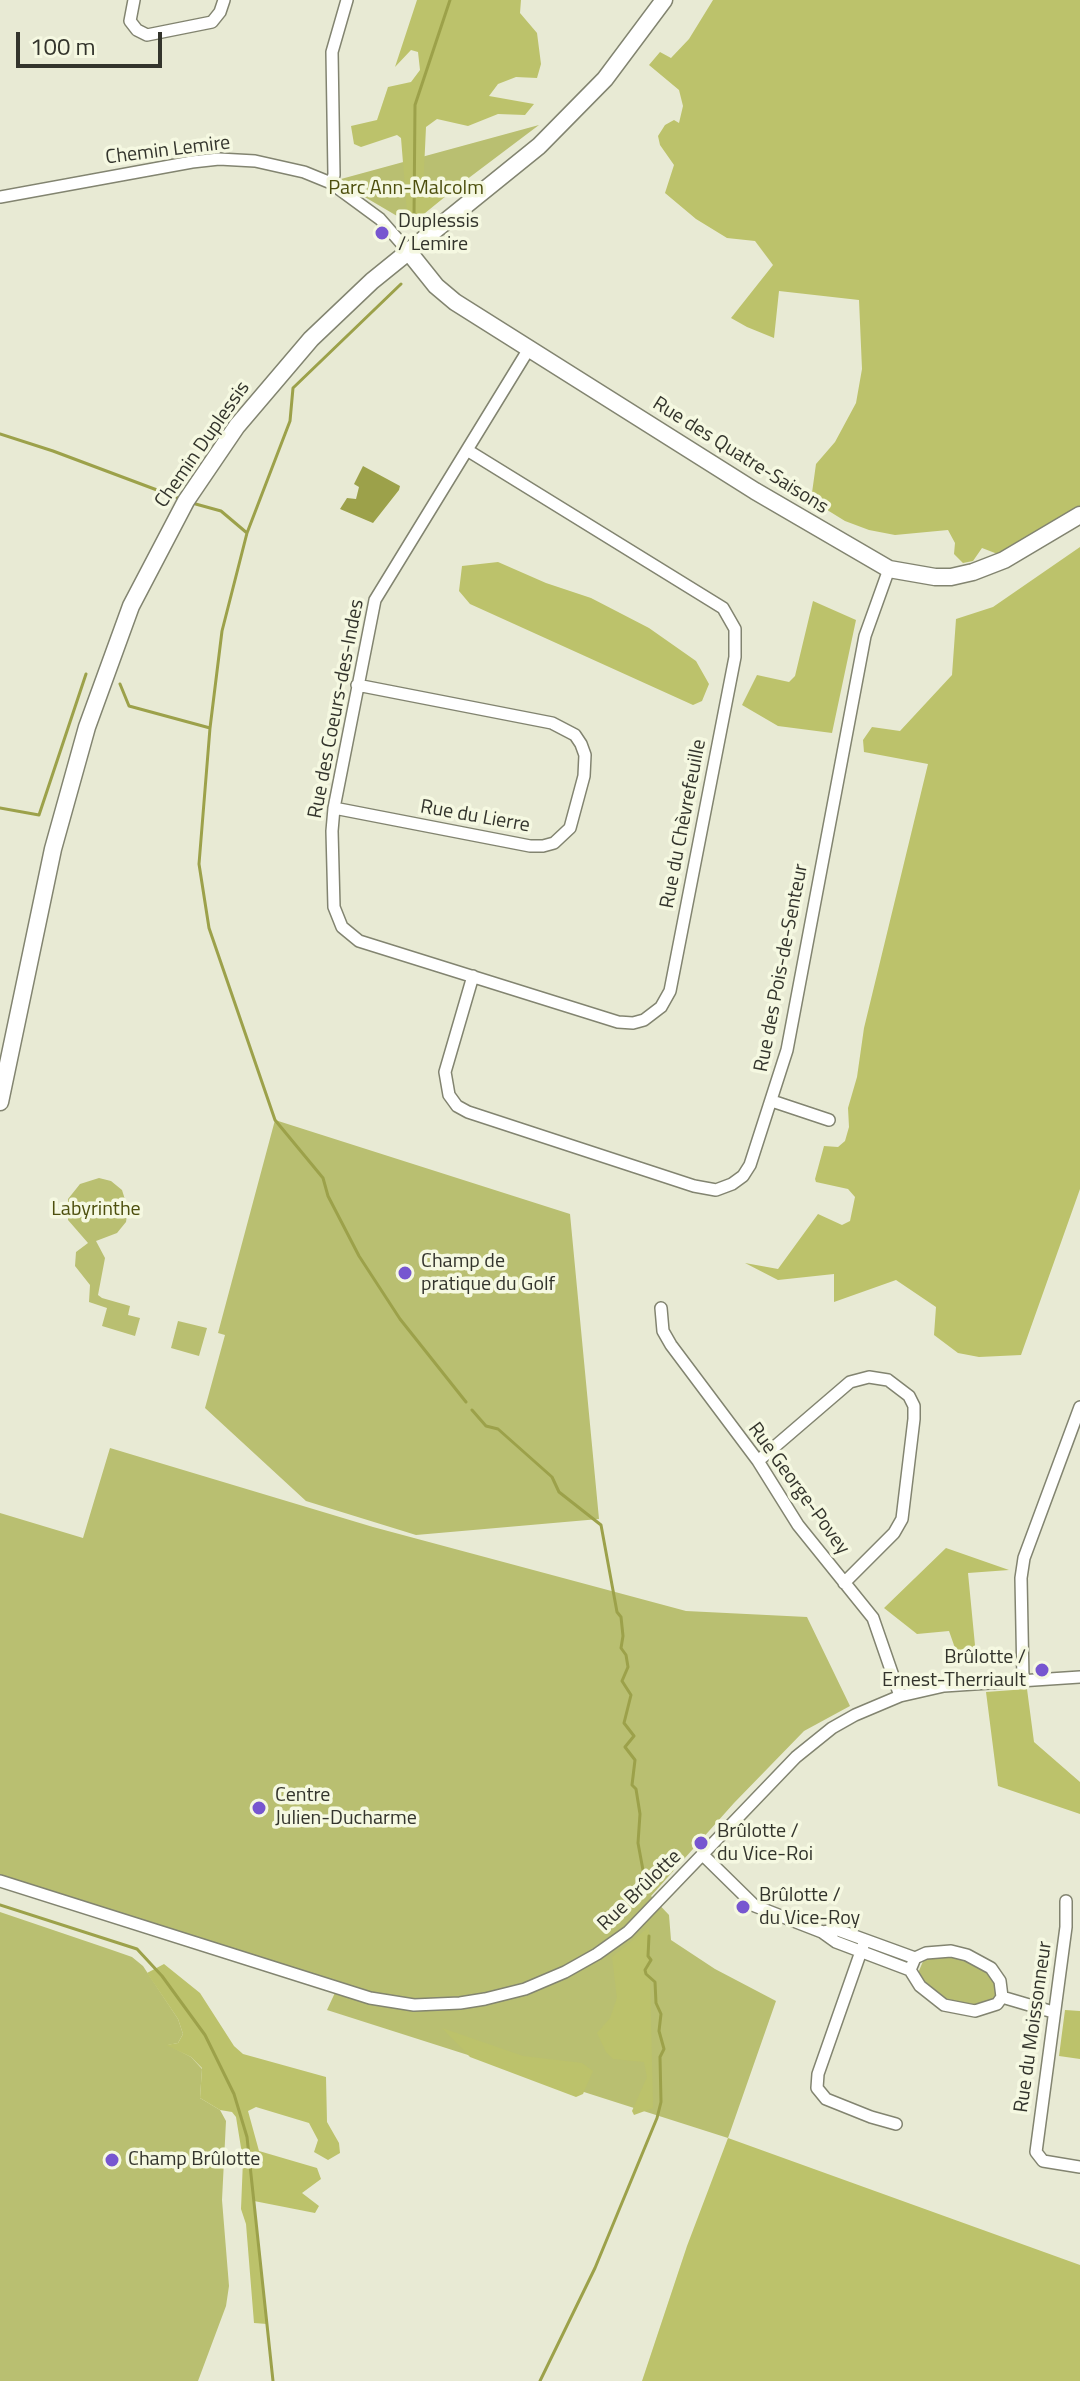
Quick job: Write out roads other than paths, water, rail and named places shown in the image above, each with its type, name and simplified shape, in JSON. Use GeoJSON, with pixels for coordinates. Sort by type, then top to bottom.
{"type":"FeatureCollection","features":[{"type":"Feature","properties":{"kind":"street"},"geometry":{"type":"LineString","coordinates":[[134,0],[130,21],[137,30],[147,35],[212,22],[224,0]]}},
{"type":"Feature","properties":{"kind":"street"},"geometry":{"type":"LineString","coordinates":[[331,183],[334,175],[332,52],[347,0]]}},
{"type":"Feature","properties":{"kind":"street","name":"Chemin Duplessis"},"geometry":{"type":"LineString","coordinates":[[0,1102],[63,811],[103,679],[148,570],[201,476],[264,392],[336,314],[408,251],[512,169],[572,114],[605,79],[664,0]]}},
{"type":"Feature","properties":{"kind":"street","name":"Chemin Lemire"},"geometry":{"type":"LineString","coordinates":[[0,197],[219,159],[280,165],[331,183],[372,211],[408,251]]}},
{"type":"Feature","properties":{"kind":"street","name":"Rue des Quatre-Saisons"},"geometry":{"type":"LineString","coordinates":[[408,251],[445,294],[755,491],[889,569],[935,577],[973,572],[1004,560],[1080,515]]}},
{"type":"Feature","properties":{"kind":"street","name":"Rue des Coeurs-des-Indes"},"geometry":{"type":"LineString","coordinates":[[342,927],[334,907],[334,808],[372,610],[379,590],[530,347]]}},
{"type":"Feature","properties":{"kind":"street","name":"Rue du Chèvrefeuille"},"geometry":{"type":"LineString","coordinates":[[342,927],[359,941],[618,1022],[644,1020],[661,1007],[670,991],[736,642],[735,629],[723,608],[467,450]]}},
{"type":"Feature","properties":{"kind":"street","name":"Rue des Pois-de-Senteur"},"geometry":{"type":"LineString","coordinates":[[473,976],[445,1072],[449,1095],[457,1106],[694,1186],[716,1190],[743,1176],[750,1165],[787,1050],[865,636],[889,569]]}},
{"type":"Feature","properties":{"kind":"street","name":"Rue du Lierre"},"geometry":{"type":"LineString","coordinates":[[334,808],[543,846],[554,843],[570,828],[584,776],[585,755],[581,744],[575,735],[552,723],[357,685]]}},
{"type":"Feature","properties":{"kind":"street"},"geometry":{"type":"LineString","coordinates":[[772,1101],[829,1120]]}},
{"type":"Feature","properties":{"kind":"street","name":"Rue George-Povey"},"geometry":{"type":"LineString","coordinates":[[661,1308],[663,1331],[671,1345],[758,1461],[784,1505],[876,1625],[900,1696]]}},
{"type":"Feature","properties":{"kind":"street"},"geometry":{"type":"LineString","coordinates":[[758,1461],[850,1382],[869,1377],[888,1380],[909,1396],[914,1406],[914,1419],[902,1519],[894,1533],[844,1583]]}},
{"type":"Feature","properties":{"kind":"street"},"geometry":{"type":"LineString","coordinates":[[1023,1680],[1021,1578],[1024,1558],[1080,1407]]}},
{"type":"Feature","properties":{"kind":"street","name":"Rue Brûlotte"},"geometry":{"type":"LineString","coordinates":[[0,1881],[350,1993],[395,2003],[433,2005],[485,1999],[525,1989],[581,1964],[628,1932],[815,1740],[855,1715],[900,1696],[944,1686],[1080,1677]]}},
{"type":"Feature","properties":{"kind":"street"},"geometry":{"type":"LineString","coordinates":[[703,1855],[755,1906],[822,1932],[838,1930],[863,1946],[912,1964],[930,1996],[953,2008],[975,2011],[997,2004],[1002,1997],[1000,1981],[991,1968],[967,1955],[940,1951],[912,1964]]}},
{"type":"Feature","properties":{"kind":"street","name":"Rue du Moissonneur"},"geometry":{"type":"LineString","coordinates":[[1066,1901],[1066,1927],[1036,2145],[1038,2157],[1051,2164],[1080,2167]]}},
{"type":"Feature","properties":{"kind":"street"},"geometry":{"type":"LineString","coordinates":[[863,1946],[818,2074],[817,2088],[826,2099],[896,2124]]}},
{"type":"Feature","properties":{"kind":"street"},"geometry":{"type":"LineString","coordinates":[[1002,1997],[1053,2012]]}},
{"type":"Feature","properties":{"kind":"waterway"},"geometry":{"type":"LineString","coordinates":[[414,217],[415,105],[450,0]]}},
{"type":"Feature","properties":{"kind":"waterway"},"geometry":{"type":"LineString","coordinates":[[401,284],[293,388],[290,421],[247,533],[222,631],[210,728],[199,864],[209,928],[275,1120],[323,1178],[328,1196],[359,1256],[400,1319],[466,1402]]}},
{"type":"Feature","properties":{"kind":"waterway"},"geometry":{"type":"LineString","coordinates":[[0,434],[181,499]]}},
{"type":"Feature","properties":{"kind":"waterway"},"geometry":{"type":"LineString","coordinates":[[192,503],[221,511],[247,533]]}},
{"type":"Feature","properties":{"kind":"waterway"},"geometry":{"type":"LineString","coordinates":[[0,808],[39,815],[86,674]]}},
{"type":"Feature","properties":{"kind":"waterway"},"geometry":{"type":"LineString","coordinates":[[120,684],[129,706],[210,728]]}},
{"type":"Feature","properties":{"kind":"waterway"},"geometry":{"type":"LineString","coordinates":[[472,1410],[486,1426],[498,1429],[552,1477],[559,1492],[601,1525],[617,1612],[621,1617],[621,1648],[628,1667],[622,1681],[631,1695],[624,1723],[634,1736],[625,1747],[635,1760],[632,1785],[636,1789],[640,1814],[638,1843],[645,1881],[644,1893]]}},
{"type":"Feature","properties":{"kind":"waterway"},"geometry":{"type":"LineString","coordinates":[[0,1905],[137,1949],[162,1976],[205,2035],[234,2094],[247,2137],[273,2381]]}},
{"type":"Feature","properties":{"kind":"waterway"},"geometry":{"type":"LineString","coordinates":[[540,2381],[595,2268],[661,2102],[660,2057],[664,2049],[659,2031],[661,2014],[656,2003],[655,1982],[645,1970],[651,1960],[648,1956],[649,1936]]}},
{"type":"Feature","properties":{"kind":"place","name":"Duplessis / Lemire"},"geometry":{"type":"Point","coordinates":[382,233]}},
{"type":"Feature","properties":{"kind":"place","name":"Champ de pratique du Golf"},"geometry":{"type":"Point","coordinates":[405,1273]}},
{"type":"Feature","properties":{"kind":"place","name":"Brûlotte / Ernest-Therriault"},"geometry":{"type":"Point","coordinates":[1042,1670]}},
{"type":"Feature","properties":{"kind":"place","name":"Centre Julien-Ducharme"},"geometry":{"type":"Point","coordinates":[259,1808]}},
{"type":"Feature","properties":{"kind":"place","name":"Brûlotte / du Vice-Roi"},"geometry":{"type":"Point","coordinates":[701,1843]}},
{"type":"Feature","properties":{"kind":"place","name":"Brûlotte / du Vice-Roy"},"geometry":{"type":"Point","coordinates":[743,1907]}},
{"type":"Feature","properties":{"kind":"place","name":"Champ Brûlotte"},"geometry":{"type":"Point","coordinates":[112,2160]}},
{"type":"Feature","properties":{"kind":"park label","name":"Parc Ann-Malcolm"},"geometry":{"type":"Point","coordinates":[406,189]}},
{"type":"Feature","properties":{"kind":"park label","name":"Labyrinthe"},"geometry":{"type":"Point","coordinates":[96,1210]}}]}
